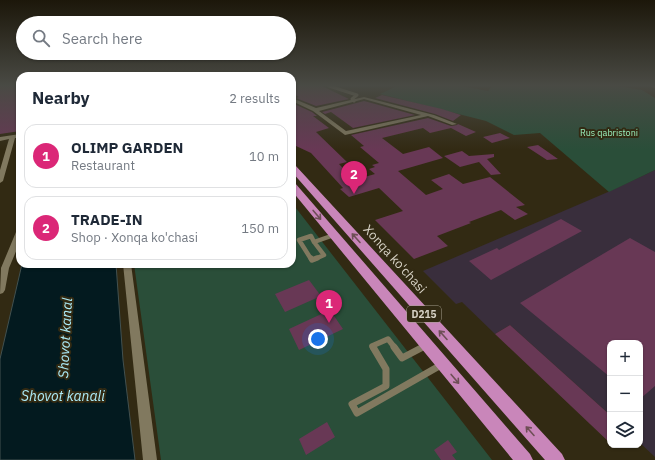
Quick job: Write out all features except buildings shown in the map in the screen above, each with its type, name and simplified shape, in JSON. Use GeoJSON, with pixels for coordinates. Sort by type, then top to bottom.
{"type":"FeatureCollection","features":[{"type":"Feature","properties":{"kind":"main road","name":"Xonqa ko'chasi"},"geometry":{"type":"LineString","coordinates":[[296,171],[556,460]]}},
{"type":"Feature","properties":{"kind":"main road","name":"D215"},"geometry":{"type":"LineString","coordinates":[[296,190],[524,460]]}},
{"type":"Feature","properties":{"kind":"street"},"geometry":{"type":"LineString","coordinates":[[310,107],[344,133],[427,115]]}},
{"type":"Feature","properties":{"kind":"street"},"geometry":{"type":"LineString","coordinates":[[315,110],[326,107]]}},
{"type":"Feature","properties":{"kind":"street"},"geometry":{"type":"LineString","coordinates":[[399,107],[454,124]]}},
{"type":"Feature","properties":{"kind":"street"},"geometry":{"type":"LineString","coordinates":[[0,139],[16,136]]}},
{"type":"Feature","properties":{"kind":"street"},"geometry":{"type":"LineString","coordinates":[[0,181],[16,136]]}},
{"type":"Feature","properties":{"kind":"street"},"geometry":{"type":"LineString","coordinates":[[0,290],[5,268],[16,242]]}},
{"type":"Feature","properties":{"kind":"street"},"geometry":{"type":"LineString","coordinates":[[127,268],[150,460]]}},
{"type":"Feature","properties":{"kind":"lane"},"geometry":{"type":"LineString","coordinates":[[314,242],[334,235]]}},
{"type":"Feature","properties":{"kind":"lane"},"geometry":{"type":"LineString","coordinates":[[311,236],[314,242],[324,255],[312,260],[299,240],[311,236]]}},
{"type":"Feature","properties":{"kind":"lane"},"geometry":{"type":"LineString","coordinates":[[427,346],[402,358],[388,339],[372,346],[386,369],[386,386],[352,404],[357,412],[443,364]]}},
{"type":"Feature","properties":{"kind":"shaded area"},"geometry":{"type":"Polygon","coordinates":[[[655,170],[655,457],[643,446],[643,340],[607,340],[607,412],[510,325],[495,334],[462,302],[456,304],[423,271],[608,192],[655,170]]]}},
{"type":"Feature","properties":{"kind":"green space","name":"Rus qabristoni"},"geometry":{"type":"Polygon","coordinates":[[[433,107],[655,107],[655,170],[609,192],[540,133],[514,135],[486,121],[433,107]]]}},
{"type":"Feature","properties":{"kind":"green space"},"geometry":{"type":"Polygon","coordinates":[[[296,208],[492,460],[161,460],[135,268],[296,268],[296,208]]]}},
{"type":"Feature","properties":{"kind":"water","name":"Shovot kanali"},"geometry":{"type":"Polygon","coordinates":[[[21,268],[116,268],[123,360],[135,460],[0,460],[0,359],[21,268]]]}},
{"type":"Feature","properties":{"kind":"place","name":"TRADE-IN"},"geometry":{"type":"Point","coordinates":[354,194]}},
{"type":"Feature","properties":{"kind":"place","name":"OLIMP GARDEN"},"geometry":{"type":"Point","coordinates":[329,323]}},
{"type":"Feature","properties":{"kind":"water label","name":"Shovot kanal"},"geometry":{"type":"Point","coordinates":[65,338]}}]}
